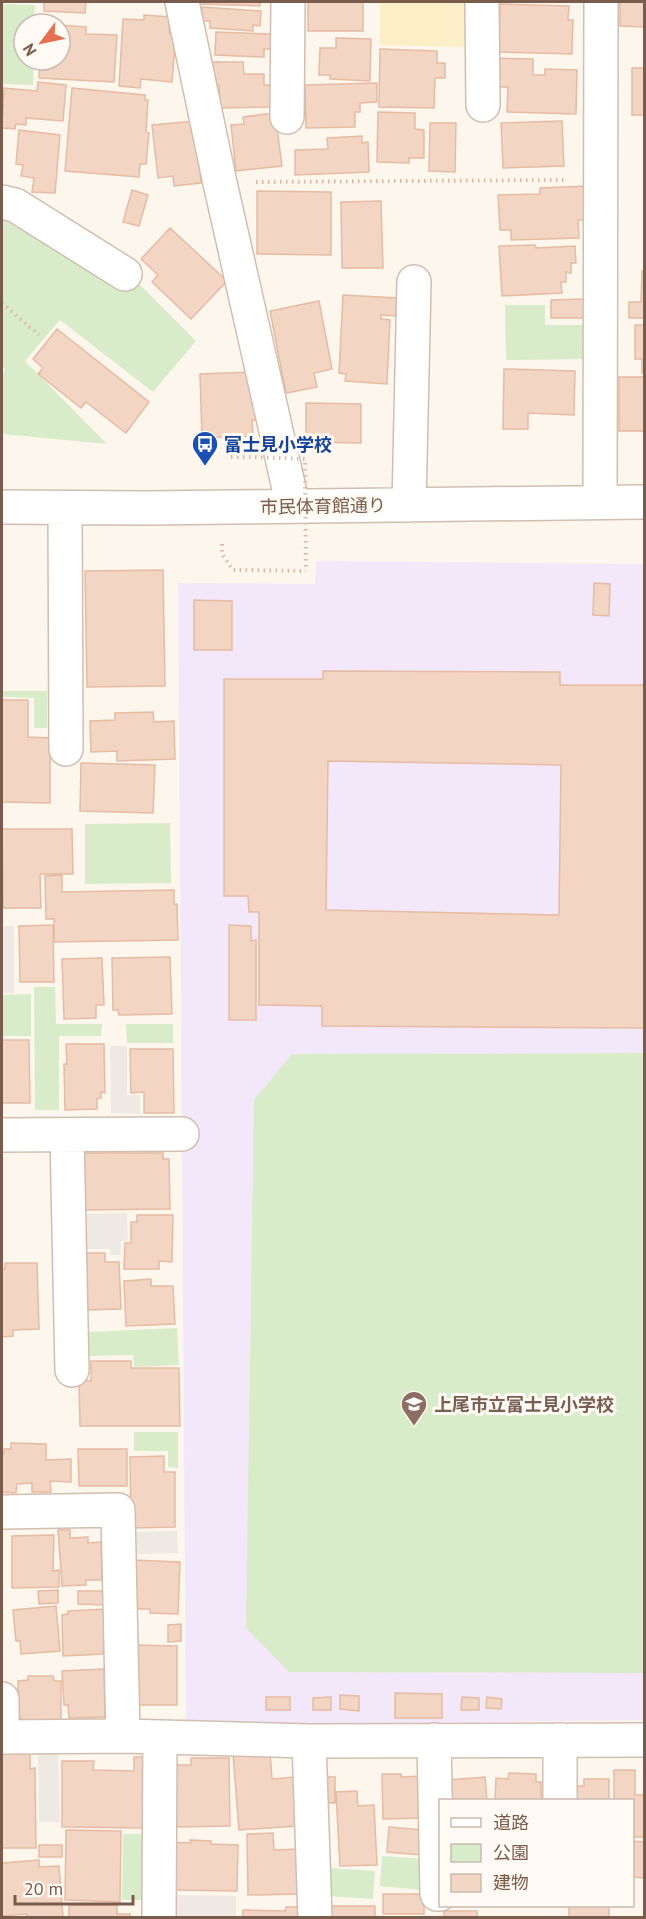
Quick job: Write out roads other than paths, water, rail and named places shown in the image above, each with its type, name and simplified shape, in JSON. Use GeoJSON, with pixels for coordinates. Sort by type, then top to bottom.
{"type":"FeatureCollection","features":[{"type":"Feature","properties":{"kind":"street"},"geometry":{"type":"LineString","coordinates":[[182,2],[220,183],[293,506]]}},
{"type":"Feature","properties":{"kind":"street"},"geometry":{"type":"LineString","coordinates":[[287,117],[288,2]]}},
{"type":"Feature","properties":{"kind":"street"},"geometry":{"type":"LineString","coordinates":[[482,2],[483,105]]}},
{"type":"Feature","properties":{"kind":"street"},"geometry":{"type":"LineString","coordinates":[[600,502],[601,2]]}},
{"type":"Feature","properties":{"kind":"street"},"geometry":{"type":"LineString","coordinates":[[2,202],[15,205],[125,274]]}},
{"type":"Feature","properties":{"kind":"street"},"geometry":{"type":"LineString","coordinates":[[409,505],[414,282]]}},
{"type":"Feature","properties":{"kind":"street","name":"市民体育館通り"},"geometry":{"type":"LineString","coordinates":[[2,507],[645,502]]}},
{"type":"Feature","properties":{"kind":"street"},"geometry":{"type":"LineString","coordinates":[[65,507],[66,749]]}},
{"type":"Feature","properties":{"kind":"street"},"geometry":{"type":"LineString","coordinates":[[2,1136],[182,1134]]}},
{"type":"Feature","properties":{"kind":"street"},"geometry":{"type":"LineString","coordinates":[[67,1135],[72,1370]]}},
{"type":"Feature","properties":{"kind":"street"},"geometry":{"type":"LineString","coordinates":[[2,1512],[118,1509],[123,1736]]}},
{"type":"Feature","properties":{"kind":"street"},"geometry":{"type":"LineString","coordinates":[[2,1699],[2,1737],[123,1736],[309,1741],[645,1740]]}},
{"type":"Feature","properties":{"kind":"street"},"geometry":{"type":"LineString","coordinates":[[159,1917],[160,1737]]}},
{"type":"Feature","properties":{"kind":"street"},"geometry":{"type":"LineString","coordinates":[[434,1740],[437,1894],[439,1894]]}},
{"type":"Feature","properties":{"kind":"street"},"geometry":{"type":"LineString","coordinates":[[560,1740],[560,1799]]}},
{"type":"Feature","properties":{"kind":"street"},"geometry":{"type":"LineString","coordinates":[[309,1741],[315,1917]]}},
{"type":"Feature","properties":{"kind":"place","name":"富士見小学校"},"geometry":{"type":"Point","coordinates":[205,467]}},
{"type":"Feature","properties":{"kind":"place","name":"上尾市立富士見小学校"},"geometry":{"type":"Point","coordinates":[414,1427]}}]}
